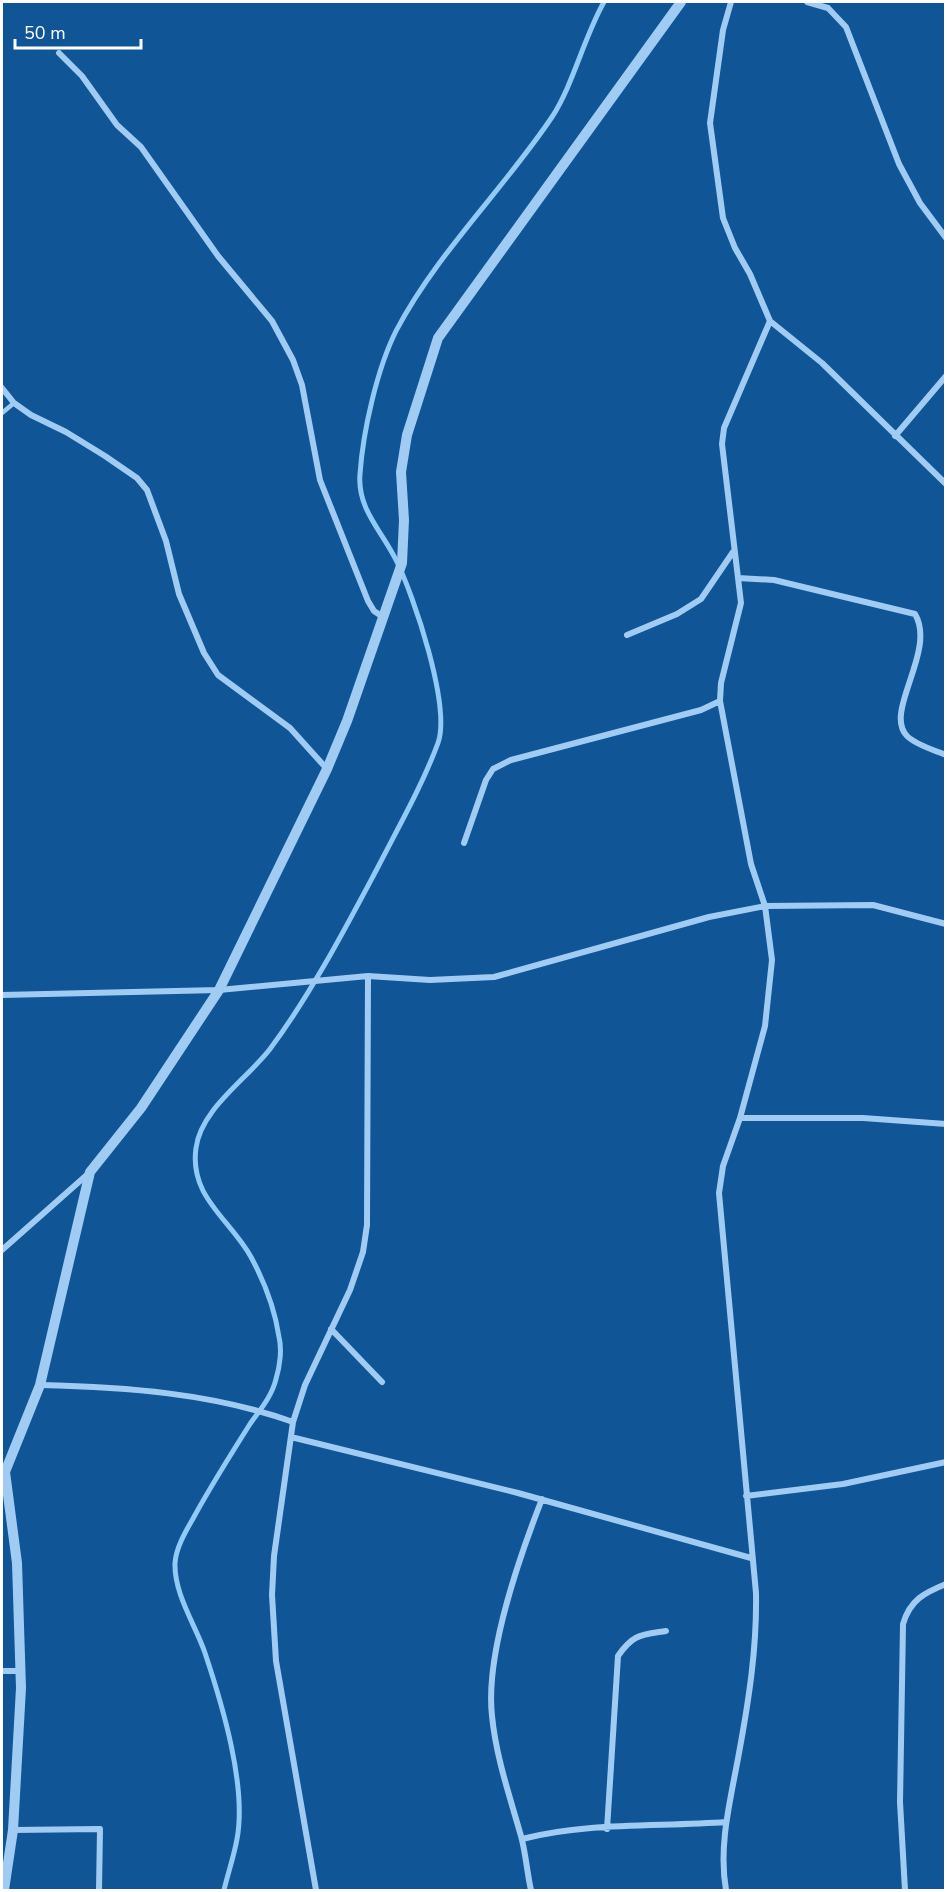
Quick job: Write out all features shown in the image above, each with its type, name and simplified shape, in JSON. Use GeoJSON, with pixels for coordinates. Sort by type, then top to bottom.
{"type":"FeatureCollection","features":[{"type":"Feature","properties":{"kind":"street"},"geometry":{"type":"LineString","coordinates":[[2,1250],[90,1172],[141,1108],[219,990],[327,769],[402,563],[404,544],[400,472],[407,435],[438,338],[681,2]]}},
{"type":"Feature","properties":{"kind":"street"},"geometry":{"type":"LineString","coordinates":[[732,2],[723,30],[710,123],[723,218],[735,248],[750,274],[770,321],[822,363],[945,484]]}},
{"type":"Feature","properties":{"kind":"street"},"geometry":{"type":"LineString","coordinates":[[807,2],[828,8],[846,27],[899,164],[920,203],[945,238]]}},
{"type":"Feature","properties":{"kind":"street"},"geometry":{"type":"LineString","coordinates":[[59,53],[82,76],[117,125],[141,147],[218,256],[272,321],[293,360],[302,385],[315,458],[326,497],[368,601],[374,611],[383,617]]}},
{"type":"Feature","properties":{"kind":"street"},"geometry":{"type":"LineString","coordinates":[[726,1890],[723,1873],[726,1822],[755,1659],[757,1632],[719,1192],[723,1166],[740,1118],[765,1026],[772,960],[765,906],[751,864],[720,701],[722,683],[741,603],[733,552],[722,435],[770,321]]}},
{"type":"Feature","properties":{"kind":"street"},"geometry":{"type":"LineString","coordinates":[[895,436],[945,376]]}},
{"type":"Feature","properties":{"kind":"street"},"geometry":{"type":"LineString","coordinates":[[2,388],[14,403],[105,456],[136,478],[147,490],[166,541],[179,594],[218,675],[290,728],[327,769]]}},
{"type":"Feature","properties":{"kind":"street"},"geometry":{"type":"LineString","coordinates":[[627,635],[677,614],[701,599],[733,552]]}},
{"type":"Feature","properties":{"kind":"street"},"geometry":{"type":"LineString","coordinates":[[738,578],[774,580],[915,614],[921,624],[923,638],[901,711],[901,725],[907,736],[945,755]]}},
{"type":"Feature","properties":{"kind":"street"},"geometry":{"type":"LineString","coordinates":[[464,843],[486,780],[494,769],[511,760],[701,710],[720,701]]}},
{"type":"Feature","properties":{"kind":"street"},"geometry":{"type":"LineString","coordinates":[[2,995],[219,990],[368,976],[430,980],[494,977],[550,964],[709,917],[765,906],[873,905],[945,924]]}},
{"type":"Feature","properties":{"kind":"street"},"geometry":{"type":"LineString","coordinates":[[316,1890],[276,1661],[272,1595],[274,1556],[293,1422],[304,1385],[350,1290],[363,1252],[367,1225],[368,976]]}},
{"type":"Feature","properties":{"kind":"street"},"geometry":{"type":"LineString","coordinates":[[740,1118],[863,1118],[945,1124]]}},
{"type":"Feature","properties":{"kind":"street"},"geometry":{"type":"LineString","coordinates":[[4,1890],[13,1830],[20,1671],[17,1563],[3,1473],[40,1385],[90,1172]]}},
{"type":"Feature","properties":{"kind":"street"},"geometry":{"type":"LineString","coordinates":[[331,1329],[382,1382]]}},
{"type":"Feature","properties":{"kind":"street"},"geometry":{"type":"LineString","coordinates":[[40,1385],[147,1391],[243,1406],[293,1422]]}},
{"type":"Feature","properties":{"kind":"street"},"geometry":{"type":"LineString","coordinates":[[291,1437],[542,1499],[751,1558]]}},
{"type":"Feature","properties":{"kind":"street"},"geometry":{"type":"LineString","coordinates":[[746,1496],[843,1484],[945,1462]]}},
{"type":"Feature","properties":{"kind":"street"},"geometry":{"type":"LineString","coordinates":[[530,1890],[522,1839],[496,1745],[492,1715],[492,1686],[498,1642],[524,1546],[542,1499]]}},
{"type":"Feature","properties":{"kind":"street"},"geometry":{"type":"LineString","coordinates":[[905,1890],[900,1802],[903,1624],[910,1607],[920,1595],[945,1584]]}},
{"type":"Feature","properties":{"kind":"street"},"geometry":{"type":"LineString","coordinates":[[607,1829],[618,1656],[627,1643],[637,1635],[666,1631]]}},
{"type":"Feature","properties":{"kind":"street"},"geometry":{"type":"LineString","coordinates":[[2,1671],[20,1671]]}},
{"type":"Feature","properties":{"kind":"street"},"geometry":{"type":"LineString","coordinates":[[522,1839],[539,1834],[726,1822]]}},
{"type":"Feature","properties":{"kind":"street"},"geometry":{"type":"LineString","coordinates":[[13,1830],[100,1829],[99,1890]]}},
{"type":"Feature","properties":{"kind":"lane"},"geometry":{"type":"LineString","coordinates":[[2,413],[14,403]]}},
{"type":"Feature","properties":{"kind":"waterway"},"geometry":{"type":"LineString","coordinates":[[224,1890],[237,1839],[239,1795],[236,1770],[219,1696],[205,1653],[181,1597],[175,1563],[180,1544],[189,1526],[272,1391],[279,1369],[280,1347],[272,1306],[265,1286],[242,1243],[205,1194],[195,1165],[196,1148],[206,1120],[270,1049],[314,983],[402,821],[438,743],[441,726],[439,704],[429,651],[421,624],[404,577],[362,498],[360,474],[372,401],[389,346],[412,302],[450,248],[552,117],[604,2]]}}]}
